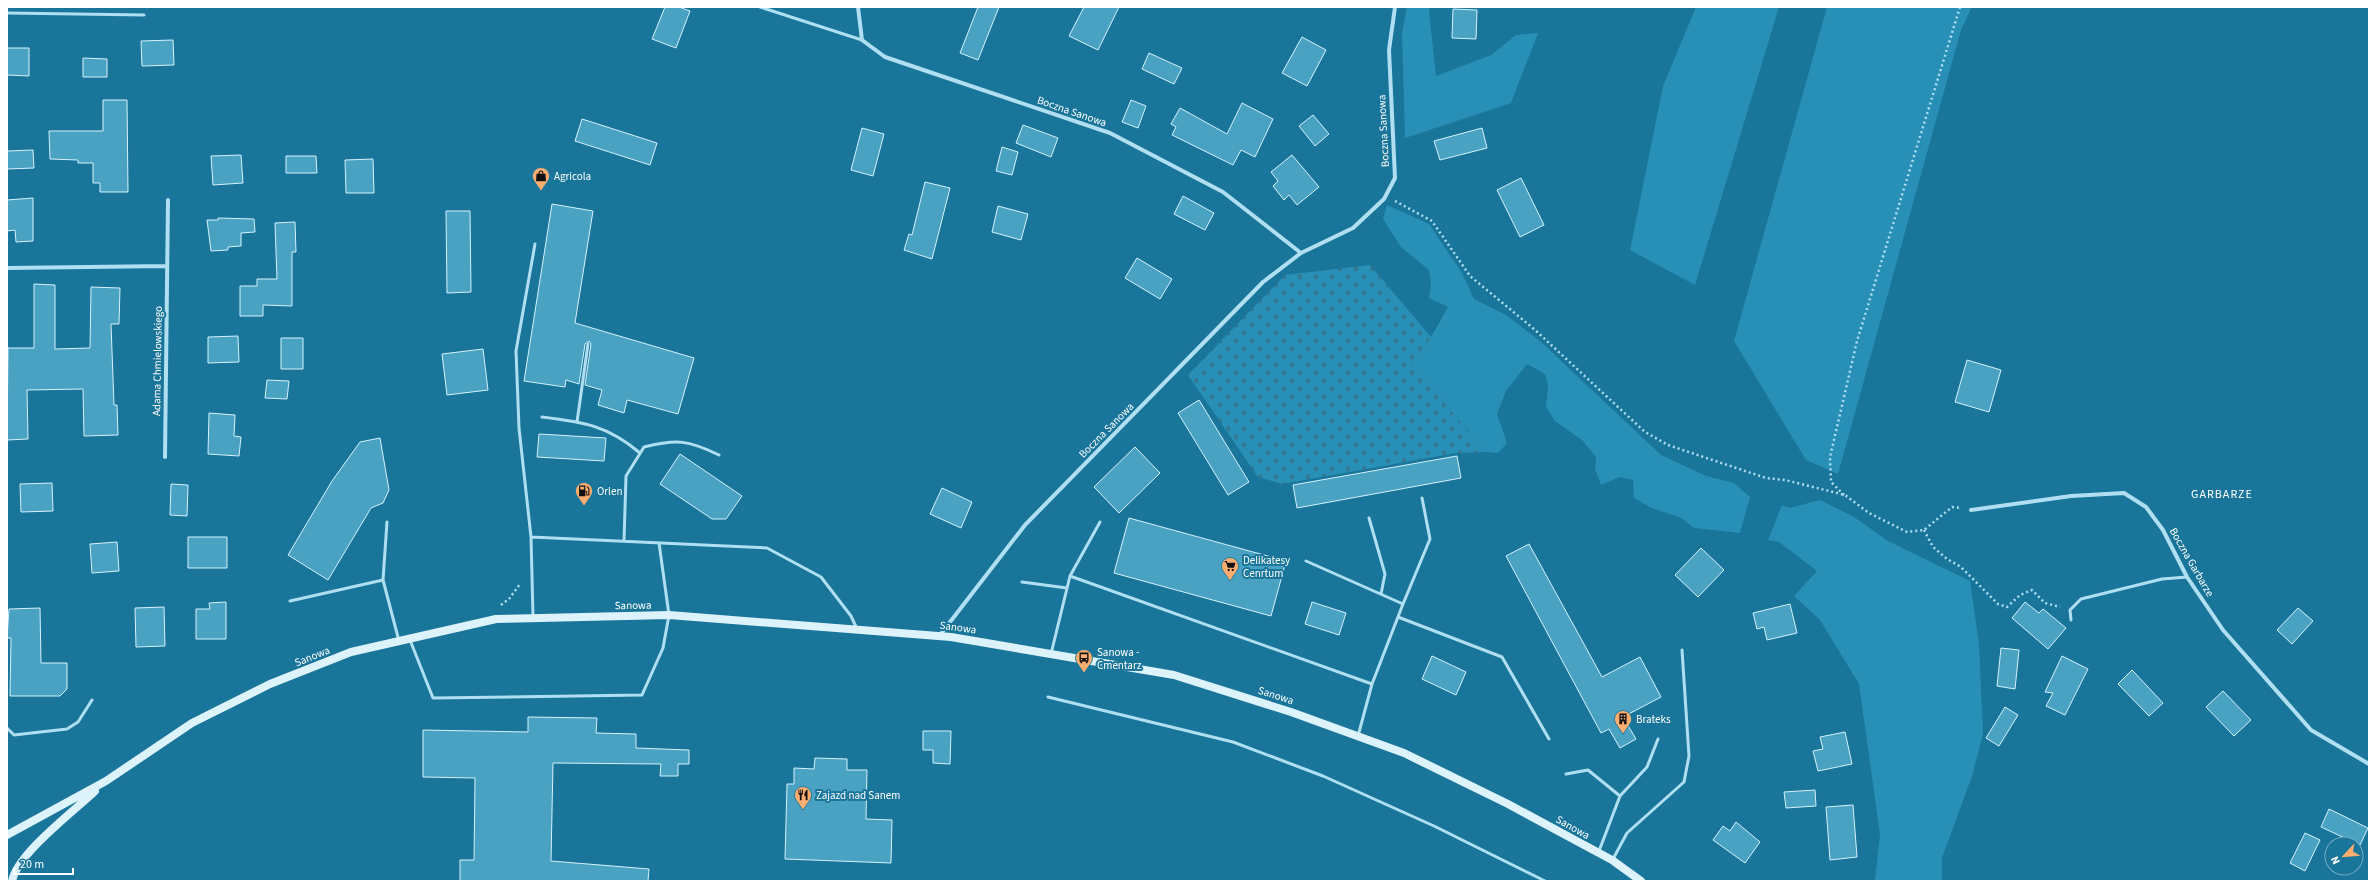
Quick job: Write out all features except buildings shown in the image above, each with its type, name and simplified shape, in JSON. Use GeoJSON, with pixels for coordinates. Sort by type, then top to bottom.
{"type":"FeatureCollection","features":[{"type":"Feature","properties":{"kind":"main road","name":"Sanowa"},"geometry":{"type":"LineString","coordinates":[[106,781],[192,723],[237,700],[351,652],[496,619],[669,615],[940,636],[1174,675],[1291,712],[1358,738],[1404,753],[1508,804],[1612,860],[1636,880]]}},
{"type":"Feature","properties":{"kind":"main road"},"geometry":{"type":"LineString","coordinates":[[7,836],[106,781]]}},
{"type":"Feature","properties":{"kind":"main road"},"geometry":{"type":"LineString","coordinates":[[12,881],[14,870],[33,849],[106,781]]}},
{"type":"Feature","properties":{"kind":"street"},"geometry":{"type":"LineString","coordinates":[[858,7],[862,40]]}},
{"type":"Feature","properties":{"kind":"street","name":"Boczna Sanowa"},"geometry":{"type":"LineString","coordinates":[[940,636],[1025,525],[1263,282],[1301,253],[1353,228],[1384,199],[1395,178],[1388,50],[1395,7]]}},
{"type":"Feature","properties":{"kind":"street","name":"Boczna Sanowa"},"geometry":{"type":"LineString","coordinates":[[862,40],[885,57],[1110,133],[1223,192],[1301,253]]}},
{"type":"Feature","properties":{"kind":"street","name":"Adama Chmielowskiego"},"geometry":{"type":"LineString","coordinates":[[165,457],[168,200]]}},
{"type":"Feature","properties":{"kind":"street"},"geometry":{"type":"LineString","coordinates":[[7,268],[167,266]]}},
{"type":"Feature","properties":{"kind":"street","name":"Boczna Garbarze"},"geometry":{"type":"LineString","coordinates":[[1971,510],[2072,496],[2124,493],[2146,507],[2163,530],[2187,577],[2223,630],[2311,730],[2369,764]]}},
{"type":"Feature","properties":{"kind":"lane"},"geometry":{"type":"LineString","coordinates":[[760,7],[862,40]]}},
{"type":"Feature","properties":{"kind":"lane"},"geometry":{"type":"LineString","coordinates":[[7,13],[144,15]]}},
{"type":"Feature","properties":{"kind":"lane"},"geometry":{"type":"LineString","coordinates":[[534,618],[531,537],[519,428],[516,351],[535,244]]}},
{"type":"Feature","properties":{"kind":"lane"},"geometry":{"type":"LineString","coordinates":[[577,422],[588,344]]}},
{"type":"Feature","properties":{"kind":"lane"},"geometry":{"type":"LineString","coordinates":[[542,417],[587,423],[622,438],[640,453]]}},
{"type":"Feature","properties":{"kind":"lane"},"geometry":{"type":"LineString","coordinates":[[624,541],[626,476],[644,447],[670,440],[697,444],[719,454]]}},
{"type":"Feature","properties":{"kind":"lane"},"geometry":{"type":"LineString","coordinates":[[1358,738],[1372,684],[1430,539],[1422,498]]}},
{"type":"Feature","properties":{"kind":"lane"},"geometry":{"type":"LineString","coordinates":[[1369,518],[1385,574],[1380,594]]}},
{"type":"Feature","properties":{"kind":"lane"},"geometry":{"type":"LineString","coordinates":[[387,522],[383,580],[399,641]]}},
{"type":"Feature","properties":{"kind":"lane"},"geometry":{"type":"LineString","coordinates":[[1051,654],[1070,576],[1100,522]]}},
{"type":"Feature","properties":{"kind":"lane"},"geometry":{"type":"LineString","coordinates":[[531,537],[767,548],[821,577],[852,616],[857,629]]}},
{"type":"Feature","properties":{"kind":"lane"},"geometry":{"type":"LineString","coordinates":[[409,639],[433,698],[642,695],[663,648],[669,615],[659,543]]}},
{"type":"Feature","properties":{"kind":"lane"},"geometry":{"type":"LineString","coordinates":[[1306,561],[1403,604]]}},
{"type":"Feature","properties":{"kind":"lane"},"geometry":{"type":"LineString","coordinates":[[1070,576],[1372,684]]}},
{"type":"Feature","properties":{"kind":"lane"},"geometry":{"type":"LineString","coordinates":[[2071,620],[2070,610],[2081,598],[2162,579],[2187,577]]}},
{"type":"Feature","properties":{"kind":"lane"},"geometry":{"type":"LineString","coordinates":[[290,601],[383,580]]}},
{"type":"Feature","properties":{"kind":"lane"},"geometry":{"type":"LineString","coordinates":[[1022,582],[1067,588]]}},
{"type":"Feature","properties":{"kind":"lane"},"geometry":{"type":"LineString","coordinates":[[1398,617],[1502,657],[1549,739]]}},
{"type":"Feature","properties":{"kind":"lane"},"geometry":{"type":"LineString","coordinates":[[1612,860],[1628,833],[1684,782],[1689,756],[1682,650]]}},
{"type":"Feature","properties":{"kind":"lane"},"geometry":{"type":"LineString","coordinates":[[1048,697],[1233,742],[1323,776],[1434,826],[1544,881]]}},
{"type":"Feature","properties":{"kind":"lane"},"geometry":{"type":"LineString","coordinates":[[7,728],[14,735],[67,729],[78,722],[92,700]]}},
{"type":"Feature","properties":{"kind":"lane"},"geometry":{"type":"LineString","coordinates":[[1598,853],[1620,796],[1647,767],[1658,739]]}},
{"type":"Feature","properties":{"kind":"lane"},"geometry":{"type":"LineString","coordinates":[[1566,774],[1588,770],[1620,796]]}},
{"type":"Feature","properties":{"kind":"path"},"geometry":{"type":"LineString","coordinates":[[1960,7],[1857,341],[1830,457],[1832,482],[1845,495],[1891,526],[1907,532],[1924,530],[1952,507],[1971,510]]}},
{"type":"Feature","properties":{"kind":"path"},"geometry":{"type":"LineString","coordinates":[[1384,199],[1398,201],[1432,221],[1470,276],[1534,329],[1645,432],[1675,448],[1735,466],[1766,478],[1785,480],[1845,495]]}},
{"type":"Feature","properties":{"kind":"path"},"geometry":{"type":"LineString","coordinates":[[1924,530],[1933,547],[1947,559],[1962,567],[1998,604],[2007,607],[2020,595],[2032,590],[2045,603],[2061,607],[2081,598]]}},
{"type":"Feature","properties":{"kind":"path"},"geometry":{"type":"LineString","coordinates":[[500,605],[509,599],[522,580]]}},
{"type":"Feature","properties":{"kind":"green space"},"geometry":{"type":"Polygon","coordinates":[[[1407,7],[1430,7],[1429,12],[1436,76],[1491,55],[1516,35],[1538,33],[1511,103],[1405,138],[1402,33],[1407,7]]]}},
{"type":"Feature","properties":{"kind":"green space"},"geometry":{"type":"Polygon","coordinates":[[[1696,7],[1779,7],[1695,285],[1630,250],[1663,86],[1696,7]]]}},
{"type":"Feature","properties":{"kind":"green space"},"geometry":{"type":"Polygon","coordinates":[[[1827,7],[1972,7],[1961,30],[1838,474],[1806,460],[1734,341],[1827,7]]]}},
{"type":"Feature","properties":{"kind":"green space"},"geometry":{"type":"Polygon","coordinates":[[[1387,205],[1429,224],[1462,273],[1474,299],[1506,315],[1540,341],[1661,455],[1706,476],[1734,483],[1750,497],[1740,533],[1694,528],[1681,518],[1652,508],[1634,498],[1633,480],[1620,477],[1601,485],[1595,469],[1596,457],[1582,440],[1555,421],[1546,407],[1548,385],[1545,374],[1527,364],[1506,391],[1497,414],[1507,443],[1498,453],[1487,452],[1410,365],[1431,337],[1448,307],[1429,298],[1431,284],[1429,270],[1401,247],[1383,219],[1387,205]]]}},
{"type":"Feature","properties":{"kind":"green space"},"geometry":{"type":"Polygon","coordinates":[[[1370,265],[1431,337],[1410,365],[1487,452],[1456,453],[1282,484],[1258,477],[1188,375],[1285,275],[1370,265]]]}},
{"type":"Feature","properties":{"kind":"green space"},"geometry":{"type":"Polygon","coordinates":[[[1820,500],[1854,517],[1888,541],[1970,581],[1979,644],[1983,734],[1972,776],[1942,858],[1942,881],[1875,881],[1880,834],[1859,684],[1820,620],[1794,596],[1817,571],[1779,542],[1768,540],[1782,505],[1790,508],[1820,500]]]}},
{"type":"Feature","properties":{"kind":"place","name":"Agricola"},"geometry":{"type":"Point","coordinates":[541,191]}},
{"type":"Feature","properties":{"kind":"place","name":"Orlen"},"geometry":{"type":"Point","coordinates":[584,506]}},
{"type":"Feature","properties":{"kind":"place","name":"Delikatesy Cenrtum"},"geometry":{"type":"Point","coordinates":[1230,581]}},
{"type":"Feature","properties":{"kind":"place","name":"Sanowa - Cmentarz"},"geometry":{"type":"Point","coordinates":[1084,673]}},
{"type":"Feature","properties":{"kind":"place","name":"Brateks"},"geometry":{"type":"Point","coordinates":[1623,734]}},
{"type":"Feature","properties":{"kind":"place","name":"Zajazd nad Sanem"},"geometry":{"type":"Point","coordinates":[803,810]}},
{"type":"Feature","properties":{"kind":"district","name":"GARBARZE"},"geometry":{"type":"Point","coordinates":[2222,494]}}]}
